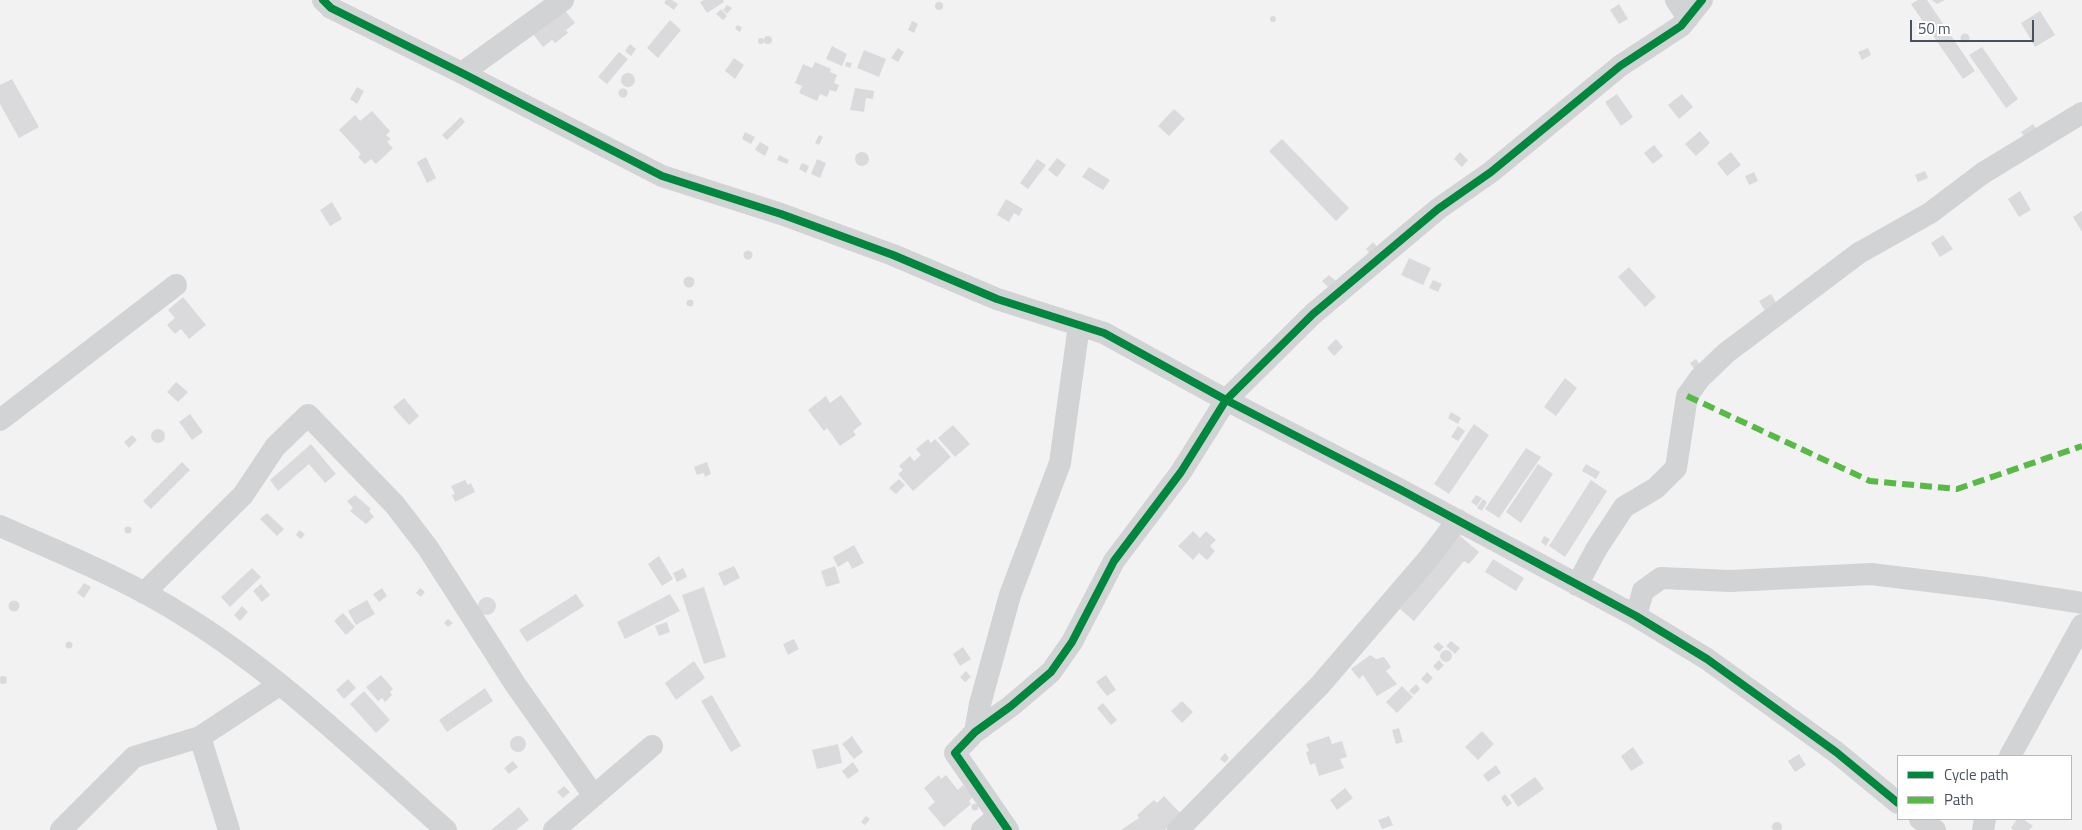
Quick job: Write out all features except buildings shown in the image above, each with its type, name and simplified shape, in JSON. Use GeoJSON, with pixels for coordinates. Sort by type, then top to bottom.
{"type":"FeatureCollection","features":[{"type":"Feature","properties":{"kind":"street"},"geometry":{"type":"LineString","coordinates":[[323,0],[331,8],[662,176],[780,214],[893,255],[997,300],[1104,333],[1226,400],[1458,520],[1636,616],[1706,659],[1836,752],[1897,802]]}},
{"type":"Feature","properties":{"kind":"street"},"geometry":{"type":"LineString","coordinates":[[462,73],[563,0]]}},
{"type":"Feature","properties":{"kind":"street"},"geometry":{"type":"LineString","coordinates":[[996,825],[955,753],[975,732],[1011,706],[1051,672],[1072,642],[1114,561],[1181,472],[1226,400],[1314,314],[1438,209],[1491,172],[1620,66],[1681,26],[1682,9],[1702,0]]}},
{"type":"Feature","properties":{"kind":"street"},"geometry":{"type":"LineString","coordinates":[[1577,585],[1596,548],[1624,507],[1656,488],[1676,468],[1686,396],[1700,378],[1726,354],[1859,253],[1930,213],[1983,173],[2082,113]]}},
{"type":"Feature","properties":{"kind":"street"},"geometry":{"type":"LineString","coordinates":[[0,420],[176,285]]}},
{"type":"Feature","properties":{"kind":"street"},"geometry":{"type":"LineString","coordinates":[[975,732],[980,704],[1010,595],[1060,463],[1079,325]]}},
{"type":"Feature","properties":{"kind":"street"},"geometry":{"type":"LineString","coordinates":[[144,593],[243,495],[275,447],[308,415],[395,505],[428,548],[515,684],[594,796]]}},
{"type":"Feature","properties":{"kind":"street"},"geometry":{"type":"LineString","coordinates":[[1178,830],[1320,685],[1429,558],[1458,520]]}},
{"type":"Feature","properties":{"kind":"street"},"geometry":{"type":"LineString","coordinates":[[0,526],[144,593],[187,617],[223,641],[279,685],[446,830]]}},
{"type":"Feature","properties":{"kind":"street"},"geometry":{"type":"LineString","coordinates":[[1636,616],[1643,591],[1661,578],[1731,581],[1871,574],[1986,588],[2082,603]]}},
{"type":"Feature","properties":{"kind":"street"},"geometry":{"type":"LineString","coordinates":[[2011,755],[2082,624]]}},
{"type":"Feature","properties":{"kind":"street"},"geometry":{"type":"LineString","coordinates":[[61,830],[134,757],[200,737],[279,685]]}},
{"type":"Feature","properties":{"kind":"street"},"geometry":{"type":"LineString","coordinates":[[200,737],[229,830]]}},
{"type":"Feature","properties":{"kind":"street"},"geometry":{"type":"LineString","coordinates":[[554,830],[652,746]]}},
{"type":"Feature","properties":{"kind":"marked path"},"geometry":{"type":"LineString","coordinates":[[1687,396],[1870,481],[1957,489],[2082,446]]}},
{"type":"Feature","properties":{"kind":"cycle path"},"geometry":{"type":"LineString","coordinates":[[323,0],[331,8],[662,176],[781,214],[893,255],[997,299],[1104,333],[1226,400],[1401,490],[1636,616],[1707,659],[1836,752],[1897,802]]}},
{"type":"Feature","properties":{"kind":"cycle path"},"geometry":{"type":"LineString","coordinates":[[1008,830],[955,753],[975,732],[1011,706],[1051,672],[1072,642],[1114,561],[1181,472],[1226,400],[1313,314],[1438,209],[1491,172],[1620,66],[1681,26],[1702,0]]}}]}
